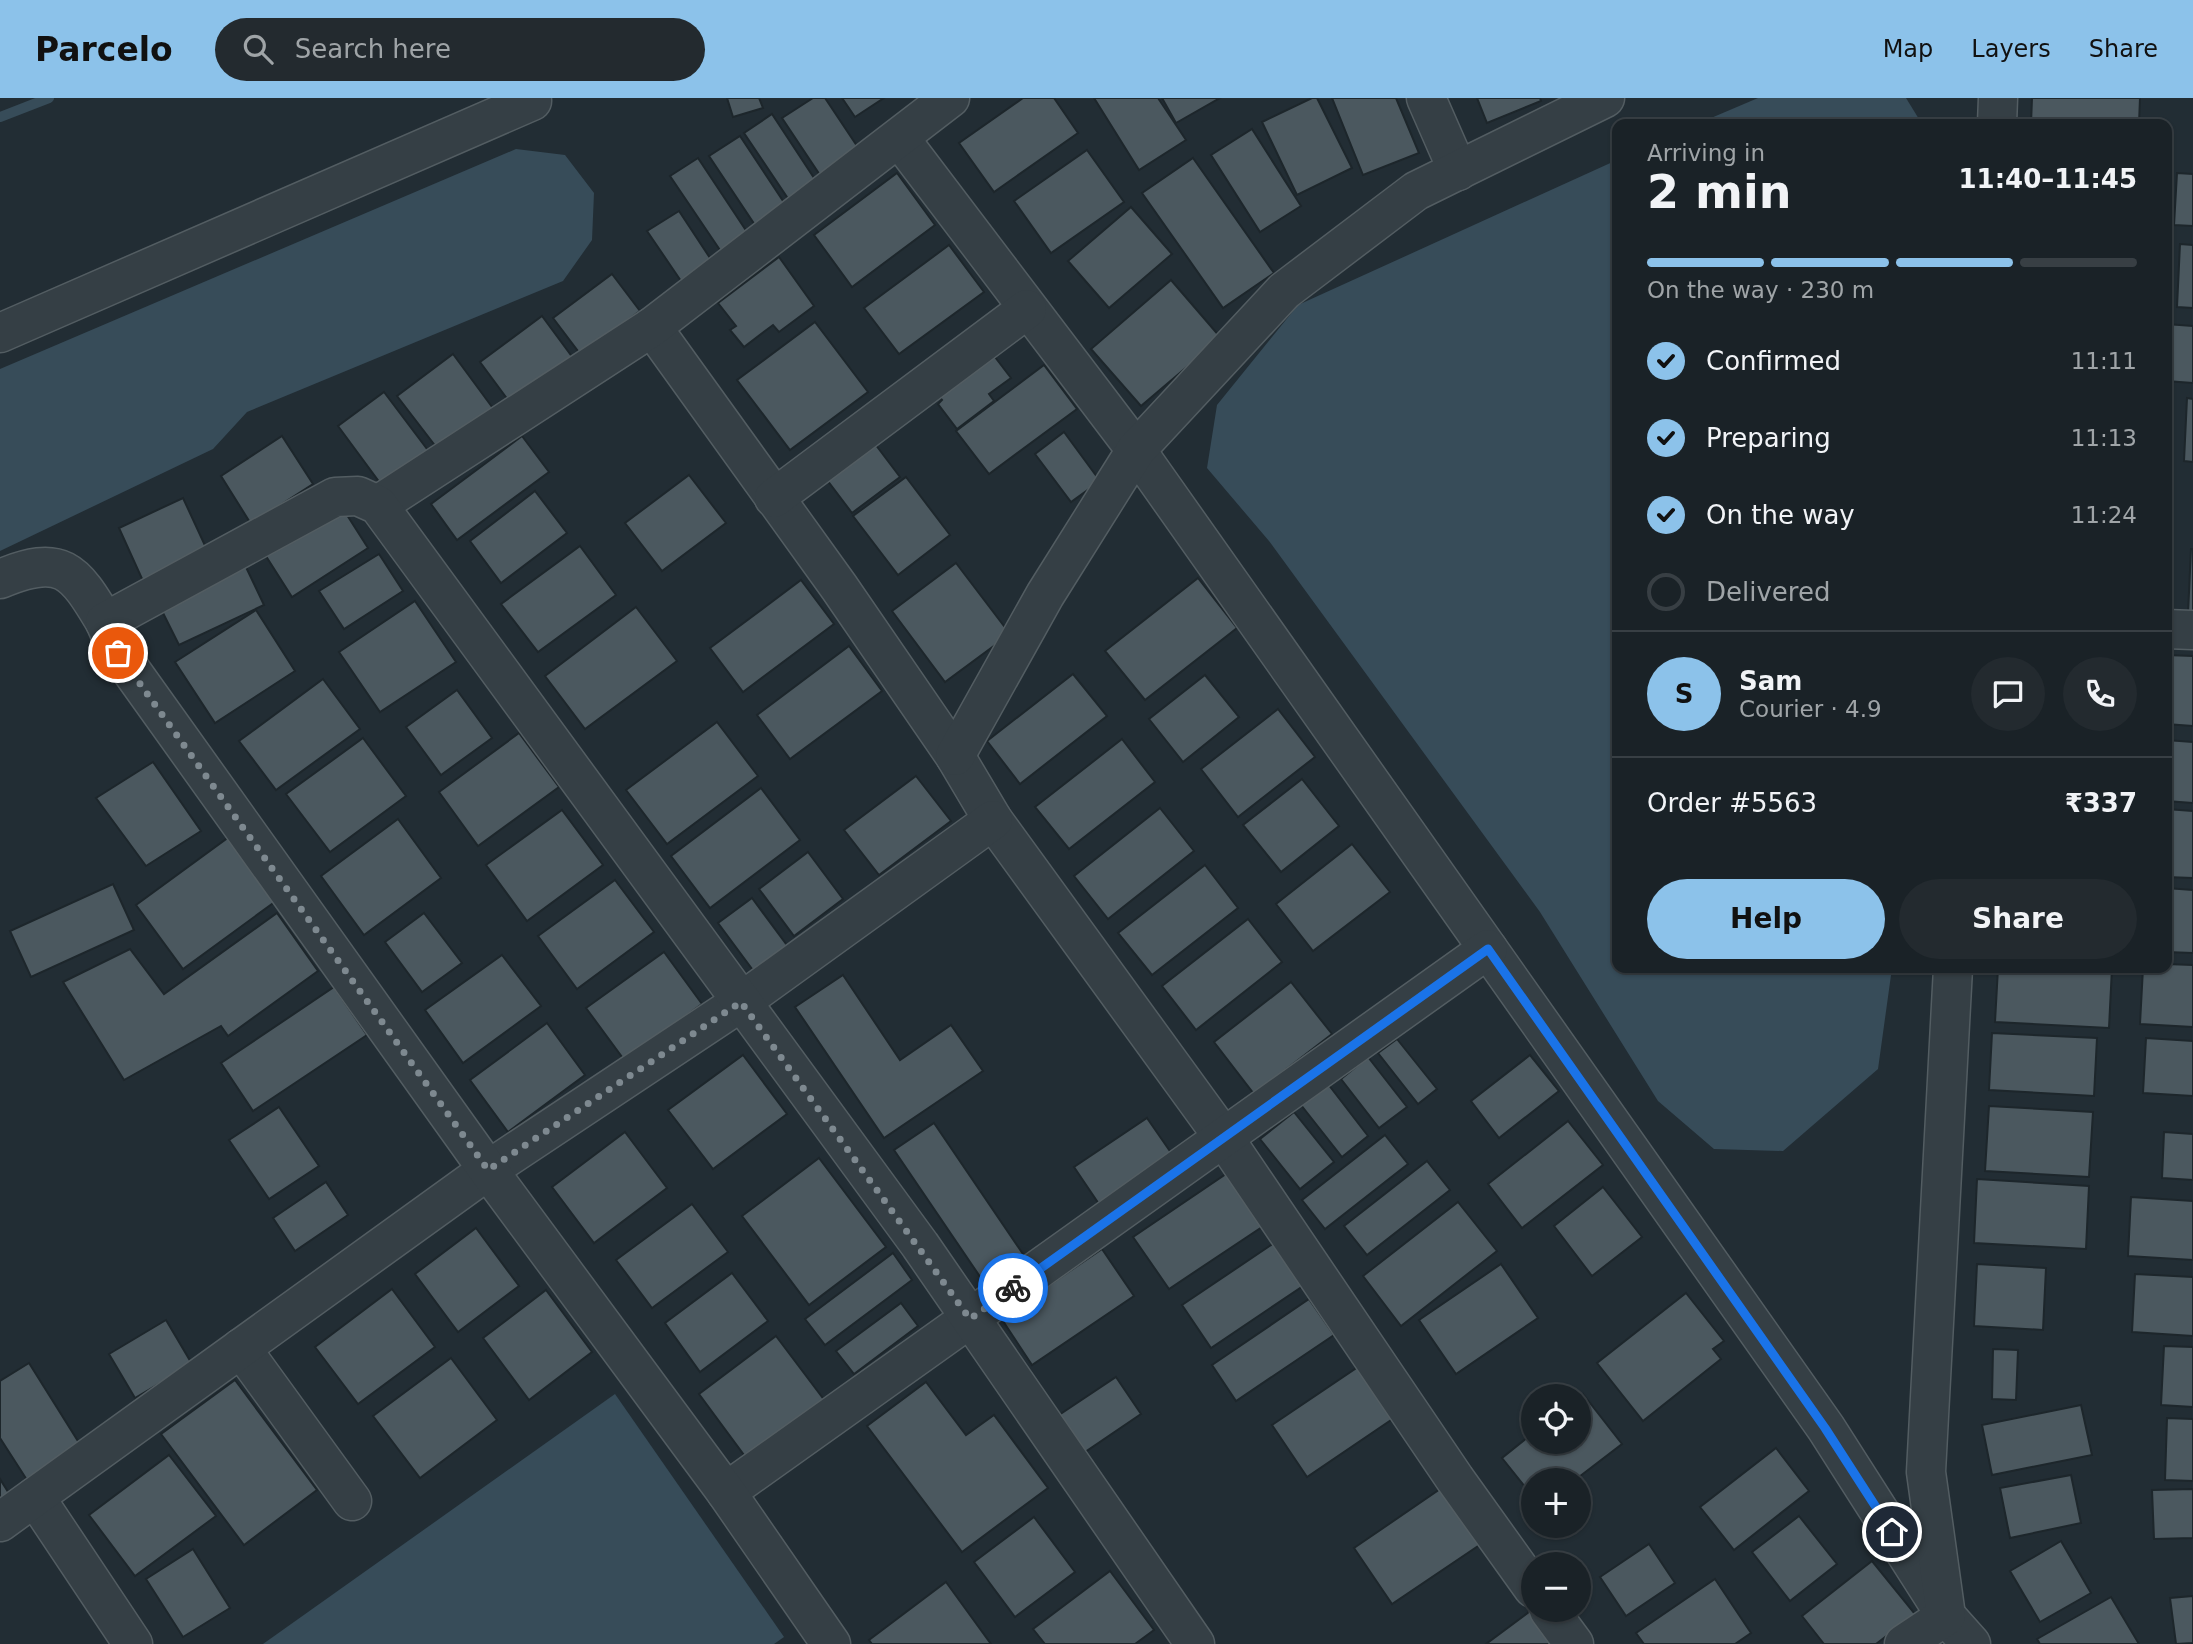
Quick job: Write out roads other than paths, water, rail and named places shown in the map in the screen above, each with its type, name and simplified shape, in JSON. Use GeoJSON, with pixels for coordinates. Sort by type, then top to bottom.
{"type":"FeatureCollection","features":[{"type":"Feature","properties":{"kind":"street"},"geometry":{"type":"LineString","coordinates":[[378,505],[652,327],[950,98]]}},
{"type":"Feature","properties":{"kind":"street"},"geometry":{"type":"LineString","coordinates":[[1426,98],[1458,171]]}},
{"type":"Feature","properties":{"kind":"street"},"geometry":{"type":"LineString","coordinates":[[954,756],[1045,595],[1136,450],[1284,291],[1416,191],[1605,98]]}},
{"type":"Feature","properties":{"kind":"street"},"geometry":{"type":"LineString","coordinates":[[1997,119],[1998,98]]}},
{"type":"Feature","properties":{"kind":"street"},"geometry":{"type":"LineString","coordinates":[[0,333],[532,101]]}},
{"type":"Feature","properties":{"kind":"street"},"geometry":{"type":"LineString","coordinates":[[900,139],[1136,450],[1825,1428],[1959,1630]]}},
{"type":"Feature","properties":{"kind":"street"},"geometry":{"type":"LineString","coordinates":[[774,498],[1027,309]]}},
{"type":"Feature","properties":{"kind":"street"},"geometry":{"type":"LineString","coordinates":[[652,327],[954,756],[993,820],[1224,1138],[1455,1479],[1521,1571]]}},
{"type":"Feature","properties":{"kind":"street"},"geometry":{"type":"LineString","coordinates":[[105,622],[334,497],[358,496],[378,505],[970,1319],[1195,1644]]}},
{"type":"Feature","properties":{"kind":"street"},"geometry":{"type":"LineString","coordinates":[[0,579],[25,568],[56,566],[81,582],[105,622],[118,653],[488,1170],[726,1492],[824,1641]]}},
{"type":"Feature","properties":{"kind":"street"},"geometry":{"type":"LineString","coordinates":[[2172,629],[2193,630]]}},
{"type":"Feature","properties":{"kind":"street"},"geometry":{"type":"LineString","coordinates":[[0,1522],[488,1170],[741,1002],[993,820]]}},
{"type":"Feature","properties":{"kind":"street"},"geometry":{"type":"LineString","coordinates":[[726,1492],[1488,949]]}},
{"type":"Feature","properties":{"kind":"street"},"geometry":{"type":"LineString","coordinates":[[1953,973],[1926,1472],[1959,1630]]}},
{"type":"Feature","properties":{"kind":"street"},"geometry":{"type":"LineString","coordinates":[[241,1348],[352,1501]]}},
{"type":"Feature","properties":{"kind":"street"},"geometry":{"type":"LineString","coordinates":[[35,1497],[133,1644]]}},
{"type":"Feature","properties":{"kind":"street"},"geometry":{"type":"LineString","coordinates":[[1558,1622],[1574,1644]]}},
{"type":"Feature","properties":{"kind":"street"},"geometry":{"type":"LineString","coordinates":[[1904,1644],[1959,1630]]}},
{"type":"Feature","properties":{"kind":"water"},"geometry":{"type":"Polygon","coordinates":[[[1758,98],[1906,98],[1919,119],[1709,119],[1758,98]]]}},
{"type":"Feature","properties":{"kind":"water"},"geometry":{"type":"Polygon","coordinates":[[[516,149],[565,155],[594,193],[592,240],[563,281],[247,412],[213,449],[0,551],[0,369],[516,149]]]}},
{"type":"Feature","properties":{"kind":"water"},"geometry":{"type":"Polygon","coordinates":[[[1612,162],[1612,973],[1891,973],[1878,1069],[1783,1151],[1714,1149],[1658,1101],[1540,912],[1269,541],[1207,468],[1217,405],[1298,305],[1612,162]]]}},
{"type":"Feature","properties":{"kind":"water"},"geometry":{"type":"Polygon","coordinates":[[[615,1394],[784,1637],[774,1644],[263,1644],[615,1394]]]}},
{"type":"Feature","properties":{"kind":"waterway"},"geometry":{"type":"LineString","coordinates":[[0,117],[49,98]]}}]}
